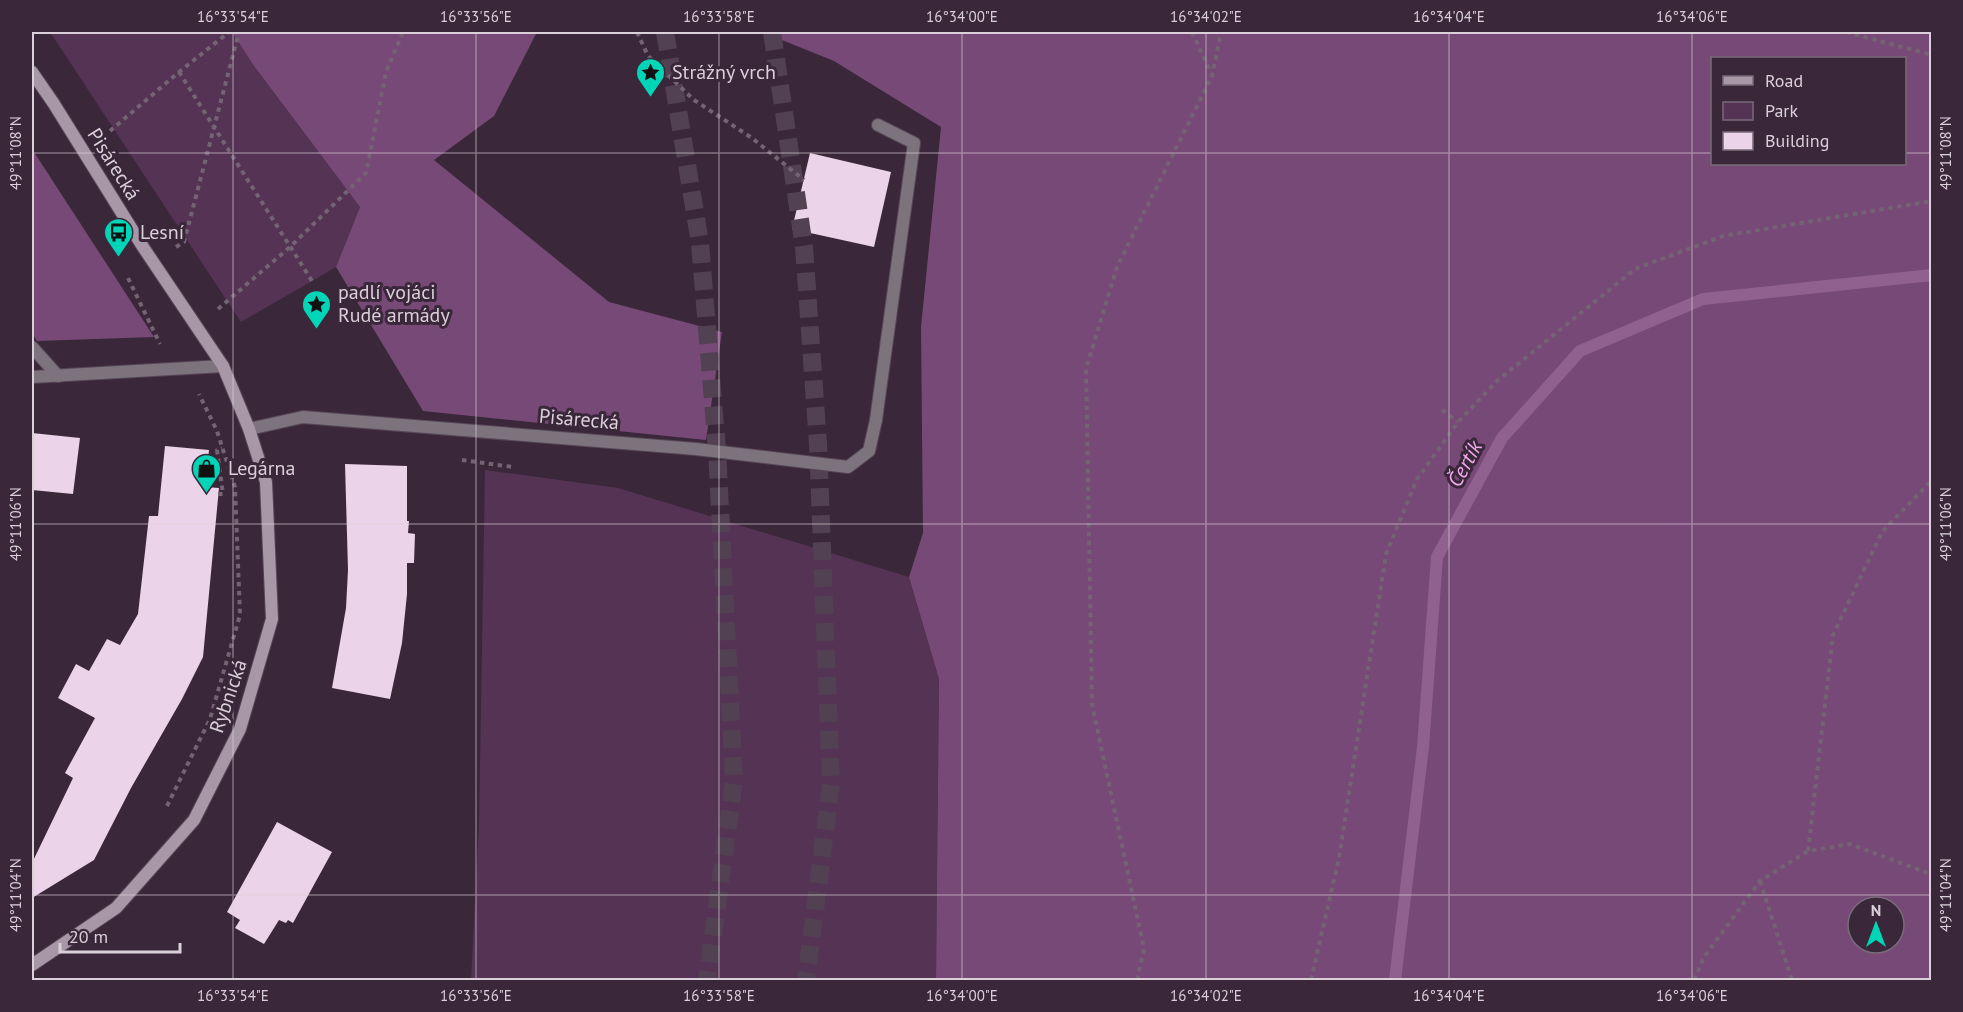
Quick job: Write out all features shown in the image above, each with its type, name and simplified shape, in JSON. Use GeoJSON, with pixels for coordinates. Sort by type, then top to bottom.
{"type":"FeatureCollection","features":[{"type":"Feature","properties":{"kind":"street","name":"Pisárecká"},"geometry":{"type":"LineString","coordinates":[[32,72],[143,247],[223,366]]}},
{"type":"Feature","properties":{"kind":"street","name":"Pisárecká"},"geometry":{"type":"LineString","coordinates":[[249,429],[303,417],[662,446],[848,467],[869,451],[876,420],[914,143],[878,125]]}},
{"type":"Feature","properties":{"kind":"street"},"geometry":{"type":"LineString","coordinates":[[32,347],[58,376]]}},
{"type":"Feature","properties":{"kind":"street"},"geometry":{"type":"LineString","coordinates":[[32,377],[223,366]]}},
{"type":"Feature","properties":{"kind":"street","name":"Rybnická"},"geometry":{"type":"LineString","coordinates":[[32,964],[116,908],[194,820],[240,729],[272,619],[266,482],[249,429],[223,366]]}},
{"type":"Feature","properties":{"kind":"path"},"geometry":{"type":"LineString","coordinates":[[110,131],[230,32]]}},
{"type":"Feature","properties":{"kind":"path"},"geometry":{"type":"LineString","coordinates":[[176,247],[184,242],[239,32]]}},
{"type":"Feature","properties":{"kind":"path"},"geometry":{"type":"LineString","coordinates":[[198,328],[290,247],[366,173],[386,72],[403,32]]}},
{"type":"Feature","properties":{"kind":"path"},"geometry":{"type":"LineString","coordinates":[[637,32],[648,56],[694,100],[752,138],[804,180]]}},
{"type":"Feature","properties":{"kind":"path"},"geometry":{"type":"LineString","coordinates":[[1191,32],[1212,76]]}},
{"type":"Feature","properties":{"kind":"path"},"geometry":{"type":"LineString","coordinates":[[1137,981],[1144,949],[1092,704],[1086,369],[1117,267],[1212,76],[1221,32]]}},
{"type":"Feature","properties":{"kind":"path"},"geometry":{"type":"LineString","coordinates":[[1846,32],[1932,55]]}},
{"type":"Feature","properties":{"kind":"path"},"geometry":{"type":"LineString","coordinates":[[179,72],[312,281]]}},
{"type":"Feature","properties":{"kind":"path"},"geometry":{"type":"LineString","coordinates":[[1311,981],[1339,858],[1386,554],[1417,479],[1458,422],[1497,381],[1635,269],[1723,236],[1932,201]]}},
{"type":"Feature","properties":{"kind":"path"},"geometry":{"type":"LineString","coordinates":[[127,274],[161,345]]}},
{"type":"Feature","properties":{"kind":"path"},"geometry":{"type":"LineString","coordinates":[[166,807],[210,719],[240,615],[236,487],[217,431],[196,388]]}},
{"type":"Feature","properties":{"kind":"path"},"geometry":{"type":"LineString","coordinates":[[1442,410],[1458,422]]}},
{"type":"Feature","properties":{"kind":"path"},"geometry":{"type":"LineString","coordinates":[[218,494],[223,494],[217,450],[222,448]]}},
{"type":"Feature","properties":{"kind":"path"},"geometry":{"type":"LineString","coordinates":[[1808,851],[1833,634],[1882,532],[1932,480]]}},
{"type":"Feature","properties":{"kind":"path"},"geometry":{"type":"LineString","coordinates":[[1694,981],[1704,957],[1760,881],[1808,851],[1850,844],[1925,872],[1932,877]]}},
{"type":"Feature","properties":{"kind":"path"},"geometry":{"type":"LineString","coordinates":[[1760,881],[1792,981]]}},
{"type":"Feature","properties":{"kind":"green space"},"geometry":{"type":"Polygon","coordinates":[[[50,32],[232,32],[254,66],[360,207],[336,267],[241,322],[50,32]]]}},
{"type":"Feature","properties":{"kind":"green space"},"geometry":{"type":"Polygon","coordinates":[[[485,470],[618,488],[909,577],[939,679],[936,980],[471,980],[479,825],[485,470]]]}},
{"type":"Feature","properties":{"kind":"shaded area"},"geometry":{"type":"Polygon","coordinates":[[[232,32],[537,32],[494,116],[434,160],[609,302],[722,332],[706,440],[423,411],[336,267],[360,207],[254,66],[232,32]]]}},
{"type":"Feature","properties":{"kind":"shaded area"},"geometry":{"type":"Polygon","coordinates":[[[762,32],[1931,32],[1931,980],[936,980],[939,679],[909,577],[923,533],[921,327],[941,127],[834,61],[762,32]]]}},
{"type":"Feature","properties":{"kind":"shaded area"},"geometry":{"type":"Polygon","coordinates":[[[32,149],[154,337],[37,341],[32,333],[32,149]]]}},
{"type":"Feature","properties":{"kind":"building"},"geometry":{"type":"Polygon","coordinates":[[[810,153],[891,172],[874,247],[792,229],[810,153]]]}},
{"type":"Feature","properties":{"kind":"building"},"geometry":{"type":"Polygon","coordinates":[[[32,433],[80,438],[73,494],[32,490],[32,433]]]}},
{"type":"Feature","properties":{"kind":"building"},"geometry":{"type":"Polygon","coordinates":[[[165,446],[209,450],[205,487],[219,488],[203,657],[94,860],[32,898],[32,863],[73,778],[65,773],[95,718],[58,698],[76,664],[89,671],[107,639],[120,645],[138,614],[149,516],[158,516],[165,446]]]}},
{"type":"Feature","properties":{"kind":"building"},"geometry":{"type":"Polygon","coordinates":[[[345,464],[407,466],[407,521],[409,521],[408,533],[415,534],[414,563],[407,563],[407,594],[402,643],[390,699],[332,688],[346,608],[348,570],[345,464]]]}},
{"type":"Feature","properties":{"kind":"building"},"geometry":{"type":"Polygon","coordinates":[[[277,822],[332,852],[293,923],[288,920],[286,923],[279,920],[264,944],[235,928],[240,920],[227,912],[277,822]]]}},
{"type":"Feature","properties":{"kind":"waterway","name":"Čertík"},"geometry":{"type":"LineString","coordinates":[[1395,980],[1423,747],[1437,557],[1502,438],[1580,351],[1703,299],[1932,275]]}},
{"type":"Feature","properties":{"kind":"tunnel"},"geometry":{"type":"LineString","coordinates":[[665,32],[700,243],[717,450],[734,780],[707,980]]}},
{"type":"Feature","properties":{"kind":"tunnel"},"geometry":{"type":"LineString","coordinates":[[772,32],[804,247],[818,444],[831,784],[806,980]]}},
{"type":"Feature","properties":{"kind":"place","name":"Strážný vrch"},"geometry":{"type":"Point","coordinates":[651,98]}},
{"type":"Feature","properties":{"kind":"place","name":"Lesní"},"geometry":{"type":"Point","coordinates":[119,258]}},
{"type":"Feature","properties":{"kind":"place","name":"padlí vojáci Rudé armády"},"geometry":{"type":"Point","coordinates":[317,330]}},
{"type":"Feature","properties":{"kind":"place","name":"Legárna"},"geometry":{"type":"Point","coordinates":[207,494]}}]}
